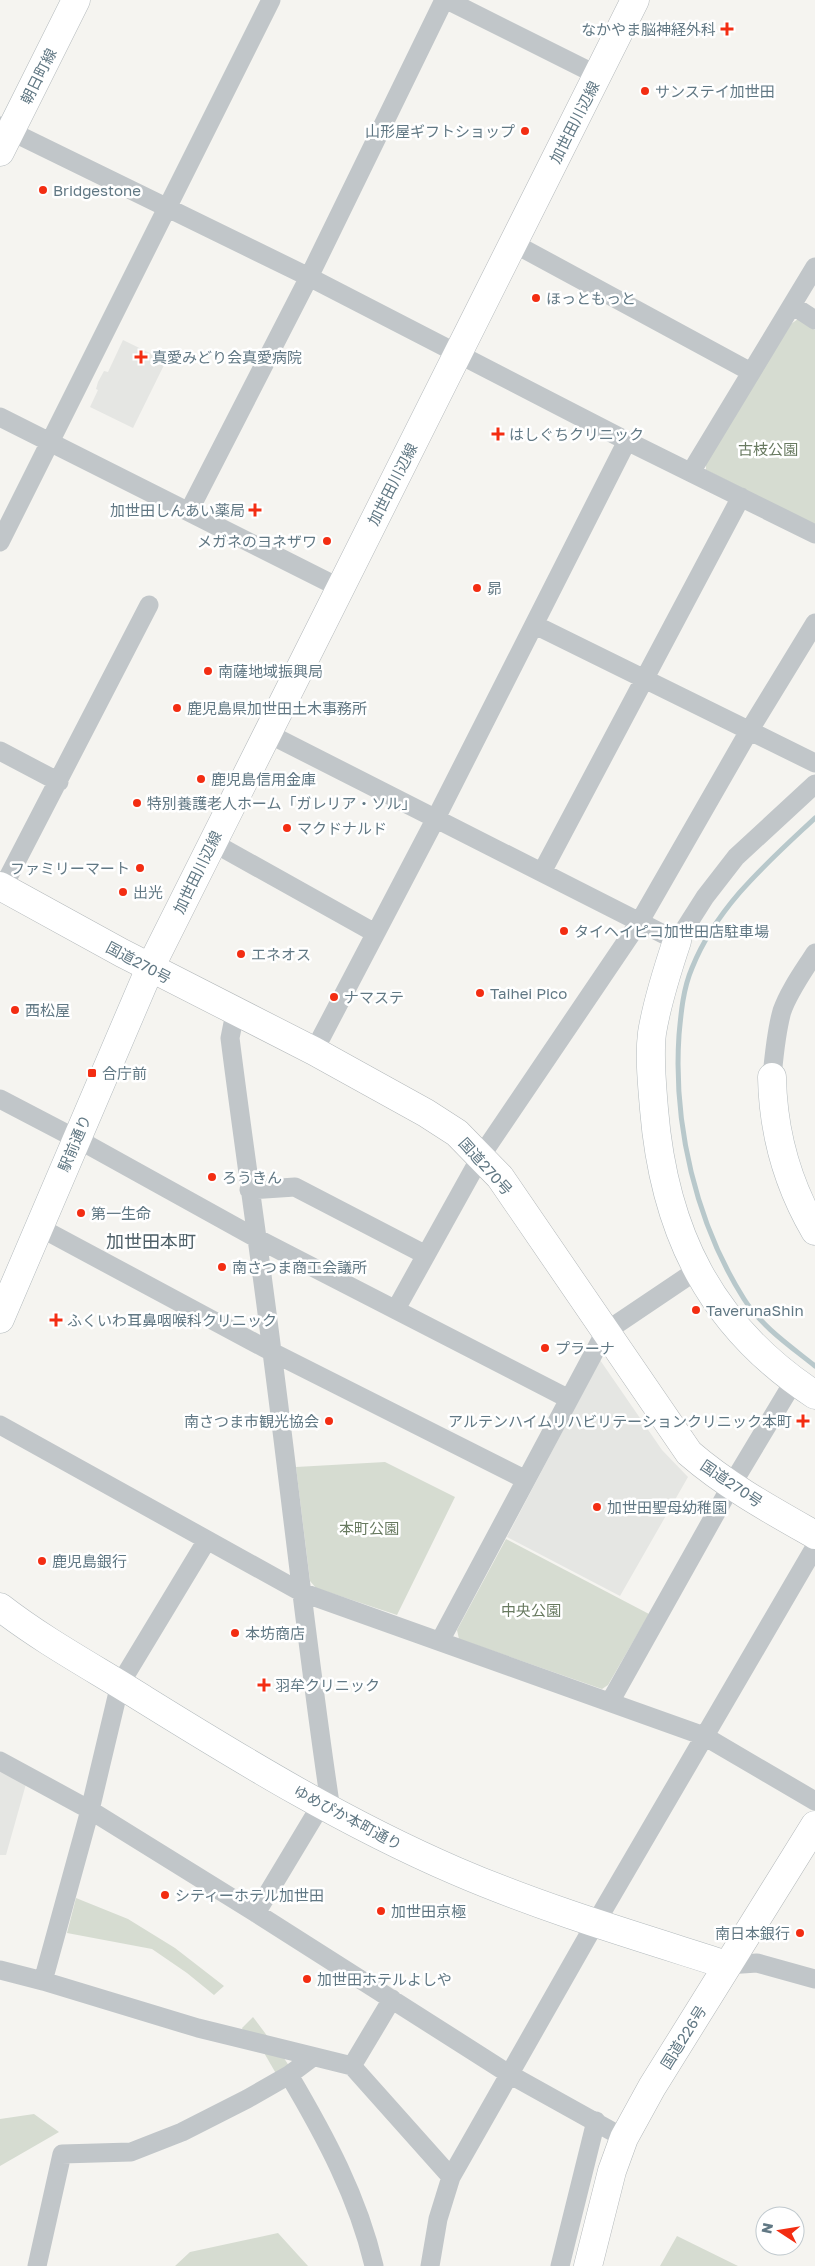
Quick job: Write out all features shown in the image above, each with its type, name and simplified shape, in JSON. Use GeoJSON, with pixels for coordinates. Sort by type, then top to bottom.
{"type":"FeatureCollection","features":[{"type":"Feature","properties":{"kind":"main road","name":"朝日町線"},"geometry":{"type":"LineString","coordinates":[[3,136],[76,0]]}},
{"type":"Feature","properties":{"kind":"main road","name":"加世田川辺線"},"geometry":{"type":"LineString","coordinates":[[150,968],[634,0]]}},
{"type":"Feature","properties":{"kind":"main road","name":"国道270号"},"geometry":{"type":"LineString","coordinates":[[1,889],[236,1013],[314,1051],[426,1113],[457,1134],[500,1177],[689,1453],[714,1475],[815,1535]]}},
{"type":"Feature","properties":{"kind":"main road"},"geometry":{"type":"LineString","coordinates":[[677,941],[664,982],[652,1034],[652,1081],[656,1133],[662,1172],[678,1222],[697,1270],[717,1303],[742,1335],[804,1388]]}},
{"type":"Feature","properties":{"kind":"main road","name":"駅前通り"},"geometry":{"type":"LineString","coordinates":[[0,1319],[150,968]]}},
{"type":"Feature","properties":{"kind":"main road"},"geometry":{"type":"LineString","coordinates":[[772,1077],[773,1104],[782,1153],[789,1178],[802,1208],[815,1231]]}},
{"type":"Feature","properties":{"kind":"main road","name":"ゆめぴか本町通り"},"geometry":{"type":"LineString","coordinates":[[0,1607],[42,1636],[120,1684],[326,1807],[458,1872],[595,1923],[727,1965]]}},
{"type":"Feature","properties":{"kind":"main road","name":"国道226号"},"geometry":{"type":"LineString","coordinates":[[588,2266],[612,2171],[624,2138],[652,2087],[815,1825]]}},
{"type":"Feature","properties":{"kind":"street"},"geometry":{"type":"LineString","coordinates":[[0,542],[271,0]]}},
{"type":"Feature","properties":{"kind":"street"},"geometry":{"type":"LineString","coordinates":[[189,511],[309,277],[445,0],[597,75]]}},
{"type":"Feature","properties":{"kind":"street"},"geometry":{"type":"LineString","coordinates":[[3,136],[167,209],[309,277],[627,441],[815,534]]}},
{"type":"Feature","properties":{"kind":"street"},"geometry":{"type":"LineString","coordinates":[[513,243],[751,372]]}},
{"type":"Feature","properties":{"kind":"street"},"geometry":{"type":"LineString","coordinates":[[691,472],[815,267]]}},
{"type":"Feature","properties":{"kind":"street"},"geometry":{"type":"LineString","coordinates":[[792,305],[815,320]]}},
{"type":"Feature","properties":{"kind":"street"},"geometry":{"type":"LineString","coordinates":[[0,417],[340,588]]}},
{"type":"Feature","properties":{"kind":"street"},"geometry":{"type":"LineString","coordinates":[[314,1051],[435,820],[627,441]]}},
{"type":"Feature","properties":{"kind":"street"},"geometry":{"type":"LineString","coordinates":[[542,872],[741,497]]}},
{"type":"Feature","properties":{"kind":"street"},"geometry":{"type":"LineString","coordinates":[[1,889],[59,782],[150,605]]}},
{"type":"Feature","properties":{"kind":"street"},"geometry":{"type":"LineString","coordinates":[[396,1309],[481,1156],[640,921],[748,731],[815,623]]}},
{"type":"Feature","properties":{"kind":"street"},"geometry":{"type":"LineString","coordinates":[[535,625],[815,763]]}},
{"type":"Feature","properties":{"kind":"street"},"geometry":{"type":"LineString","coordinates":[[267,733],[435,820],[677,941],[705,897],[736,857],[815,784]]}},
{"type":"Feature","properties":{"kind":"street"},"geometry":{"type":"LineString","coordinates":[[0,751],[59,782]]}},
{"type":"Feature","properties":{"kind":"street"},"geometry":{"type":"LineString","coordinates":[[212,842],[375,933]]}},
{"type":"Feature","properties":{"kind":"street"},"geometry":{"type":"LineString","coordinates":[[772,1077],[782,1011],[815,954]]}},
{"type":"Feature","properties":{"kind":"street"},"geometry":{"type":"LineString","coordinates":[[236,1013],[230,1038],[272,1352],[326,1807],[256,1913]]}},
{"type":"Feature","properties":{"kind":"street"},"geometry":{"type":"LineString","coordinates":[[0,1099],[76,1138],[256,1238],[570,1399]]}},
{"type":"Feature","properties":{"kind":"street"},"geometry":{"type":"LineString","coordinates":[[249,1190],[295,1187],[426,1255]]}},
{"type":"Feature","properties":{"kind":"street"},"geometry":{"type":"LineString","coordinates":[[39,1227],[272,1352],[526,1480]]}},
{"type":"Feature","properties":{"kind":"street"},"geometry":{"type":"LineString","coordinates":[[440,1641],[605,1332],[697,1270]]}},
{"type":"Feature","properties":{"kind":"street"},"geometry":{"type":"LineString","coordinates":[[610,1702],[731,1486],[804,1388]]}},
{"type":"Feature","properties":{"kind":"street"},"geometry":{"type":"LineString","coordinates":[[0,1425],[301,1592],[704,1736],[815,1801]]}},
{"type":"Feature","properties":{"kind":"street"},"geometry":{"type":"LineString","coordinates":[[44,1981],[90,1810],[120,1684],[207,1540]]}},
{"type":"Feature","properties":{"kind":"street"},"geometry":{"type":"LineString","coordinates":[[430,2266],[438,2219],[451,2178],[595,1923],[815,1547]]}},
{"type":"Feature","properties":{"kind":"street"},"geometry":{"type":"LineString","coordinates":[[0,1761],[90,1810],[509,2074],[624,2138]]}},
{"type":"Feature","properties":{"kind":"street"},"geometry":{"type":"LineString","coordinates":[[727,1965],[757,1963],[815,1979]]}},
{"type":"Feature","properties":{"kind":"street"},"geometry":{"type":"LineString","coordinates":[[0,1970],[44,1981],[198,2028],[352,2066],[451,2178]]}},
{"type":"Feature","properties":{"kind":"street"},"geometry":{"type":"LineString","coordinates":[[352,2066],[392,2000]]}},
{"type":"Feature","properties":{"kind":"street"},"geometry":{"type":"LineString","coordinates":[[36,2266],[62,2154],[131,2152],[182,2132],[289,2075],[313,2057]]}},
{"type":"Feature","properties":{"kind":"street"},"geometry":{"type":"LineString","coordinates":[[289,2075],[323,2132],[340,2167],[367,2238],[374,2266]]}},
{"type":"Feature","properties":{"kind":"street"},"geometry":{"type":"LineString","coordinates":[[560,2266],[596,2121]]}},
{"type":"Feature","properties":{"kind":"shaded area","name":"真愛みどり会真愛病院"},"geometry":{"type":"Polygon","coordinates":[[[123,340],[166,361],[133,428],[90,407],[98,390],[96,389],[98,382],[104,371],[108,372],[123,340]]]}},
{"type":"Feature","properties":{"kind":"shaded area","name":"加世田聖母幼稚園"},"geometry":{"type":"Polygon","coordinates":[[[600,1360],[662,1450],[688,1477],[620,1596],[507,1537],[600,1360]]]}},
{"type":"Feature","properties":{"kind":"shaded area"},"geometry":{"type":"Polygon","coordinates":[[[0,1771],[26,1784],[6,1855],[0,1855],[0,1771]]]}},
{"type":"Feature","properties":{"kind":"green space","name":"古枝公園"},"geometry":{"type":"Polygon","coordinates":[[[798,319],[815,330],[815,525],[706,470],[706,461],[791,324],[798,319]]]}},
{"type":"Feature","properties":{"kind":"green space","name":"本町公園"},"geometry":{"type":"Polygon","coordinates":[[[385,1462],[455,1497],[397,1615],[316,1588],[310,1581],[296,1467],[385,1462]]]}},
{"type":"Feature","properties":{"kind":"green space","name":"中央公園"},"geometry":{"type":"Polygon","coordinates":[[[506,1539],[649,1614],[608,1685],[602,1689],[459,1639],[457,1630],[506,1539]]]}},
{"type":"Feature","properties":{"kind":"green space"},"geometry":{"type":"Polygon","coordinates":[[[76,1898],[128,1919],[175,1948],[224,1986],[214,1995],[187,1973],[152,1949],[67,1933],[76,1898]]]}},
{"type":"Feature","properties":{"kind":"green space"},"geometry":{"type":"Polygon","coordinates":[[[253,2017],[268,2037],[244,2033],[242,2028],[253,2017]]]}},
{"type":"Feature","properties":{"kind":"green space"},"geometry":{"type":"Polygon","coordinates":[[[263,2051],[282,2055],[291,2069],[278,2077],[263,2051]]]}},
{"type":"Feature","properties":{"kind":"green space"},"geometry":{"type":"Polygon","coordinates":[[[34,2114],[59,2132],[0,2166],[0,2119],[34,2114]]]}},
{"type":"Feature","properties":{"kind":"green space"},"geometry":{"type":"Polygon","coordinates":[[[278,2233],[308,2266],[175,2266],[190,2252],[278,2233]]]}},
{"type":"Feature","properties":{"kind":"green space"},"geometry":{"type":"Polygon","coordinates":[[[677,2236],[738,2266],[660,2266],[677,2236]]]}},
{"type":"Feature","properties":{"kind":"waterway"},"geometry":{"type":"LineString","coordinates":[[815,818],[762,869],[729,905],[702,946],[684,993],[679,1035],[678,1069],[684,1138],[691,1172],[701,1206],[727,1270],[744,1299],[759,1318],[776,1335],[815,1366]]}},
{"type":"Feature","properties":{"kind":"place","name":"なかやま脳神経外科"},"geometry":{"type":"Point","coordinates":[727,29]}},
{"type":"Feature","properties":{"kind":"place","name":"サンステイ加世田"},"geometry":{"type":"Point","coordinates":[645,91]}},
{"type":"Feature","properties":{"kind":"place","name":"山形屋ギフトショップ"},"geometry":{"type":"Point","coordinates":[525,131]}},
{"type":"Feature","properties":{"kind":"place","name":"Bridgestone"},"geometry":{"type":"Point","coordinates":[43,190]}},
{"type":"Feature","properties":{"kind":"place","name":"ほっともっと"},"geometry":{"type":"Point","coordinates":[536,298]}},
{"type":"Feature","properties":{"kind":"place","name":"真愛みどり会真愛病院"},"geometry":{"type":"Point","coordinates":[141,357]}},
{"type":"Feature","properties":{"kind":"place","name":"はしぐちクリニック"},"geometry":{"type":"Point","coordinates":[498,434]}},
{"type":"Feature","properties":{"kind":"place","name":"加世田しんあい薬局"},"geometry":{"type":"Point","coordinates":[255,510]}},
{"type":"Feature","properties":{"kind":"place","name":"メガネのヨネザワ"},"geometry":{"type":"Point","coordinates":[327,541]}},
{"type":"Feature","properties":{"kind":"place","name":"昴"},"geometry":{"type":"Point","coordinates":[477,588]}},
{"type":"Feature","properties":{"kind":"place","name":"南薩地域振興局"},"geometry":{"type":"Point","coordinates":[208,671]}},
{"type":"Feature","properties":{"kind":"place","name":"鹿児島県加世田土木事務所"},"geometry":{"type":"Point","coordinates":[177,708]}},
{"type":"Feature","properties":{"kind":"place","name":"鹿児島信用金庫"},"geometry":{"type":"Point","coordinates":[201,779]}},
{"type":"Feature","properties":{"kind":"place","name":"特別養護老人ホーム「ガレリア・ソル」"},"geometry":{"type":"Point","coordinates":[137,803]}},
{"type":"Feature","properties":{"kind":"place","name":"マクドナルド"},"geometry":{"type":"Point","coordinates":[287,828]}},
{"type":"Feature","properties":{"kind":"place","name":"ファミリーマート"},"geometry":{"type":"Point","coordinates":[140,868]}},
{"type":"Feature","properties":{"kind":"place","name":"出光"},"geometry":{"type":"Point","coordinates":[123,892]}},
{"type":"Feature","properties":{"kind":"place","name":"タイヘイピコ加世田店駐車場"},"geometry":{"type":"Point","coordinates":[564,931]}},
{"type":"Feature","properties":{"kind":"place","name":"エネオス"},"geometry":{"type":"Point","coordinates":[241,954]}},
{"type":"Feature","properties":{"kind":"place","name":"Taihei Pico"},"geometry":{"type":"Point","coordinates":[480,993]}},
{"type":"Feature","properties":{"kind":"place","name":"ナマステ"},"geometry":{"type":"Point","coordinates":[334,997]}},
{"type":"Feature","properties":{"kind":"place","name":"西松屋"},"geometry":{"type":"Point","coordinates":[15,1010]}},
{"type":"Feature","properties":{"kind":"place","name":"合庁前"},"geometry":{"type":"Point","coordinates":[92,1073]}},
{"type":"Feature","properties":{"kind":"place","name":"ろうきん"},"geometry":{"type":"Point","coordinates":[212,1177]}},
{"type":"Feature","properties":{"kind":"place","name":"第一生命"},"geometry":{"type":"Point","coordinates":[81,1213]}},
{"type":"Feature","properties":{"kind":"place","name":"南さつま商工会議所"},"geometry":{"type":"Point","coordinates":[222,1267]}},
{"type":"Feature","properties":{"kind":"place","name":"TaverunaShin"},"geometry":{"type":"Point","coordinates":[696,1310]}},
{"type":"Feature","properties":{"kind":"place","name":"ふくいわ耳鼻咽喉科クリニック"},"geometry":{"type":"Point","coordinates":[56,1320]}},
{"type":"Feature","properties":{"kind":"place","name":"プラーナ"},"geometry":{"type":"Point","coordinates":[545,1348]}},
{"type":"Feature","properties":{"kind":"place","name":"南さつま市観光協会"},"geometry":{"type":"Point","coordinates":[329,1421]}},
{"type":"Feature","properties":{"kind":"place","name":"アルテンハイムリハビリテーションクリニック本町"},"geometry":{"type":"Point","coordinates":[803,1421]}},
{"type":"Feature","properties":{"kind":"place","name":"加世田聖母幼稚園"},"geometry":{"type":"Point","coordinates":[597,1507]}},
{"type":"Feature","properties":{"kind":"place","name":"鹿児島銀行"},"geometry":{"type":"Point","coordinates":[42,1561]}},
{"type":"Feature","properties":{"kind":"place","name":"本坊商店"},"geometry":{"type":"Point","coordinates":[235,1633]}},
{"type":"Feature","properties":{"kind":"place","name":"羽牟クリニック"},"geometry":{"type":"Point","coordinates":[264,1685]}},
{"type":"Feature","properties":{"kind":"place","name":"シティーホテル加世田"},"geometry":{"type":"Point","coordinates":[165,1895]}},
{"type":"Feature","properties":{"kind":"place","name":"加世田京極"},"geometry":{"type":"Point","coordinates":[381,1911]}},
{"type":"Feature","properties":{"kind":"place","name":"南日本銀行"},"geometry":{"type":"Point","coordinates":[800,1933]}},
{"type":"Feature","properties":{"kind":"place","name":"加世田ホテルよしや"},"geometry":{"type":"Point","coordinates":[307,1979]}},
{"type":"Feature","properties":{"kind":"district","name":"加世田本町"},"geometry":{"type":"Point","coordinates":[151,1241]}}]}
